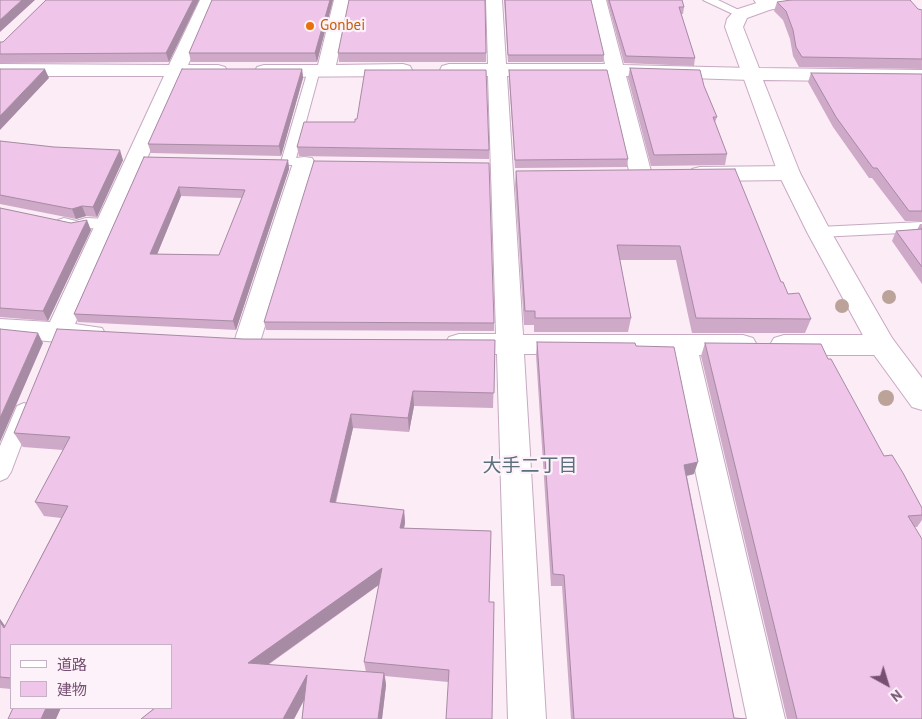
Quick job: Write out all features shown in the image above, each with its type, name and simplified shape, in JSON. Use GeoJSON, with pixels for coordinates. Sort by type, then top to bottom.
{"type":"FeatureCollection","features":[{"type":"Feature","properties":{"kind":"street"},"geometry":{"type":"LineString","coordinates":[[54,342],[107,224],[146,159],[175,71],[208,0]]}},
{"type":"Feature","properties":{"kind":"street"},"geometry":{"type":"LineString","coordinates":[[320,70],[342,0]]}},
{"type":"Feature","properties":{"kind":"street"},"geometry":{"type":"LineString","coordinates":[[494,0],[504,170],[509,344],[527,719]]}},
{"type":"Feature","properties":{"kind":"street"},"geometry":{"type":"LineString","coordinates":[[598,0],[614,70],[651,175],[789,173]]}},
{"type":"Feature","properties":{"kind":"street"},"geometry":{"type":"LineString","coordinates":[[804,0],[764,2],[741,14],[736,19],[734,27],[789,173],[818,232],[882,345],[922,400]]}},
{"type":"Feature","properties":{"kind":"street"},"geometry":{"type":"LineString","coordinates":[[0,70],[614,70],[922,76]]}},
{"type":"Feature","properties":{"kind":"street"},"geometry":{"type":"LineString","coordinates":[[276,342],[237,341],[302,163]]}},
{"type":"Feature","properties":{"kind":"street"},"geometry":{"type":"LineString","coordinates":[[0,328],[54,342],[118,336]]}},
{"type":"Feature","properties":{"kind":"street"},"geometry":{"type":"LineString","coordinates":[[431,344],[882,345]]}},
{"type":"Feature","properties":{"kind":"street"},"geometry":{"type":"LineString","coordinates":[[683,345],[766,719]]}},
{"type":"Feature","properties":{"kind":"lane"},"geometry":{"type":"LineString","coordinates":[[710,0],[741,14]]}},
{"type":"Feature","properties":{"kind":"lane"},"geometry":{"type":"LineString","coordinates":[[269,162],[302,163],[320,70]]}},
{"type":"Feature","properties":{"kind":"lane"},"geometry":{"type":"LineString","coordinates":[[48,220],[76,226],[86,223],[107,224]]}},
{"type":"Feature","properties":{"kind":"lane"},"geometry":{"type":"LineString","coordinates":[[818,232],[922,226]]}},
{"type":"Feature","properties":{"kind":"lane"},"geometry":{"type":"LineString","coordinates":[[0,472],[30,397]]}},
{"type":"Feature","properties":{"kind":"building"},"geometry":{"type":"Polygon","coordinates":[[[0,0],[22,0],[0,20],[0,0]]]}},
{"type":"Feature","properties":{"kind":"building"},"geometry":{"type":"Polygon","coordinates":[[[46,0],[193,0],[166,53],[0,54],[0,42],[3,42],[46,0]]]}},
{"type":"Feature","properties":{"kind":"building"},"geometry":{"type":"Polygon","coordinates":[[[212,0],[330,0],[315,53],[189,53],[212,0]]]}},
{"type":"Feature","properties":{"kind":"building"},"geometry":{"type":"Polygon","coordinates":[[[349,0],[485,0],[486,53],[338,53],[349,0]]]}},
{"type":"Feature","properties":{"kind":"building"},"geometry":{"type":"Polygon","coordinates":[[[505,0],[591,0],[604,55],[508,55],[505,0]]]}},
{"type":"Feature","properties":{"kind":"building"},"geometry":{"type":"Polygon","coordinates":[[[609,0],[682,0],[684,7],[679,7],[695,58],[626,56],[609,0]]]}},
{"type":"Feature","properties":{"kind":"building"},"geometry":{"type":"Polygon","coordinates":[[[791,0],[910,0],[918,9],[922,10],[922,59],[802,57],[796,47],[793,30],[786,11],[777,2],[791,0]]]}},
{"type":"Feature","properties":{"kind":"building"},"geometry":{"type":"Polygon","coordinates":[[[630,68],[700,70],[704,86],[717,117],[713,117],[727,154],[654,155],[630,68]]]}},
{"type":"Feature","properties":{"kind":"building"},"geometry":{"type":"Polygon","coordinates":[[[0,69],[45,69],[0,116],[0,69]]]}},
{"type":"Feature","properties":{"kind":"building"},"geometry":{"type":"Polygon","coordinates":[[[182,69],[302,69],[279,146],[148,144],[182,69]]]}},
{"type":"Feature","properties":{"kind":"building"},"geometry":{"type":"Polygon","coordinates":[[[365,70],[486,70],[489,150],[297,147],[304,122],[355,122],[365,70]]]}},
{"type":"Feature","properties":{"kind":"building"},"geometry":{"type":"Polygon","coordinates":[[[509,70],[607,70],[628,159],[515,160],[509,70]]]}},
{"type":"Feature","properties":{"kind":"building"},"geometry":{"type":"Polygon","coordinates":[[[811,73],[922,74],[922,211],[909,211],[877,168],[873,168],[836,117],[811,73]]]}},
{"type":"Feature","properties":{"kind":"building"},"geometry":{"type":"Polygon","coordinates":[[[0,141],[54,147],[120,150],[93,207],[82,206],[72,209],[0,195],[0,141]]]}},
{"type":"Feature","properties":{"kind":"building"},"geometry":{"type":"Polygon","coordinates":[[[144,157],[288,160],[233,321],[74,314],[144,157]],[[179,187],[150,254],[219,255],[245,190],[179,187]]]}},
{"type":"Feature","properties":{"kind":"building"},"geometry":{"type":"Polygon","coordinates":[[[314,161],[489,163],[494,323],[264,322],[314,161]]]}},
{"type":"Feature","properties":{"kind":"building"},"geometry":{"type":"Polygon","coordinates":[[[735,169],[781,282],[783,282],[788,294],[799,293],[811,319],[696,318],[680,246],[617,245],[631,318],[535,318],[535,311],[525,311],[516,171],[735,169]]]}},
{"type":"Feature","properties":{"kind":"building"},"geometry":{"type":"Polygon","coordinates":[[[0,208],[71,223],[87,220],[43,311],[0,308],[0,208]]]}},
{"type":"Feature","properties":{"kind":"building"},"geometry":{"type":"Polygon","coordinates":[[[922,229],[922,267],[896,231],[922,229]]]}},
{"type":"Feature","properties":{"kind":"building"},"geometry":{"type":"Polygon","coordinates":[[[0,329],[38,333],[0,418],[0,329]]]}},
{"type":"Feature","properties":{"kind":"building"},"geometry":{"type":"Polygon","coordinates":[[[57,329],[243,339],[495,340],[494,393],[413,391],[408,418],[351,414],[330,502],[404,510],[400,528],[491,531],[489,602],[494,602],[492,719],[446,719],[449,670],[364,662],[382,568],[248,663],[384,673],[378,719],[302,719],[307,675],[283,719],[141,719],[154,709],[172,709],[172,644],[10,644],[10,678],[0,677],[0,622],[4,628],[68,506],[35,502],[70,437],[14,433],[57,329]]]}},
{"type":"Feature","properties":{"kind":"building"},"geometry":{"type":"Polygon","coordinates":[[[537,342],[635,343],[636,346],[674,347],[698,462],[684,465],[734,718],[746,719],[574,719],[564,575],[553,574],[537,342]]]}},
{"type":"Feature","properties":{"kind":"building"},"geometry":{"type":"Polygon","coordinates":[[[705,343],[821,344],[884,456],[892,455],[903,473],[922,508],[922,515],[908,516],[922,539],[922,719],[797,719],[705,343]]]}},
{"type":"Feature","properties":{"kind":"building"},"geometry":{"type":"Polygon","coordinates":[[[13,709],[46,709],[41,719],[8,719],[13,709]]]}},
{"type":"Feature","properties":{"kind":"place","name":"Gonbei"},"geometry":{"type":"Point","coordinates":[310,26]}},
{"type":"Feature","properties":{"kind":"district","name":"大手二丁目"},"geometry":{"type":"Point","coordinates":[530,467]}}]}
